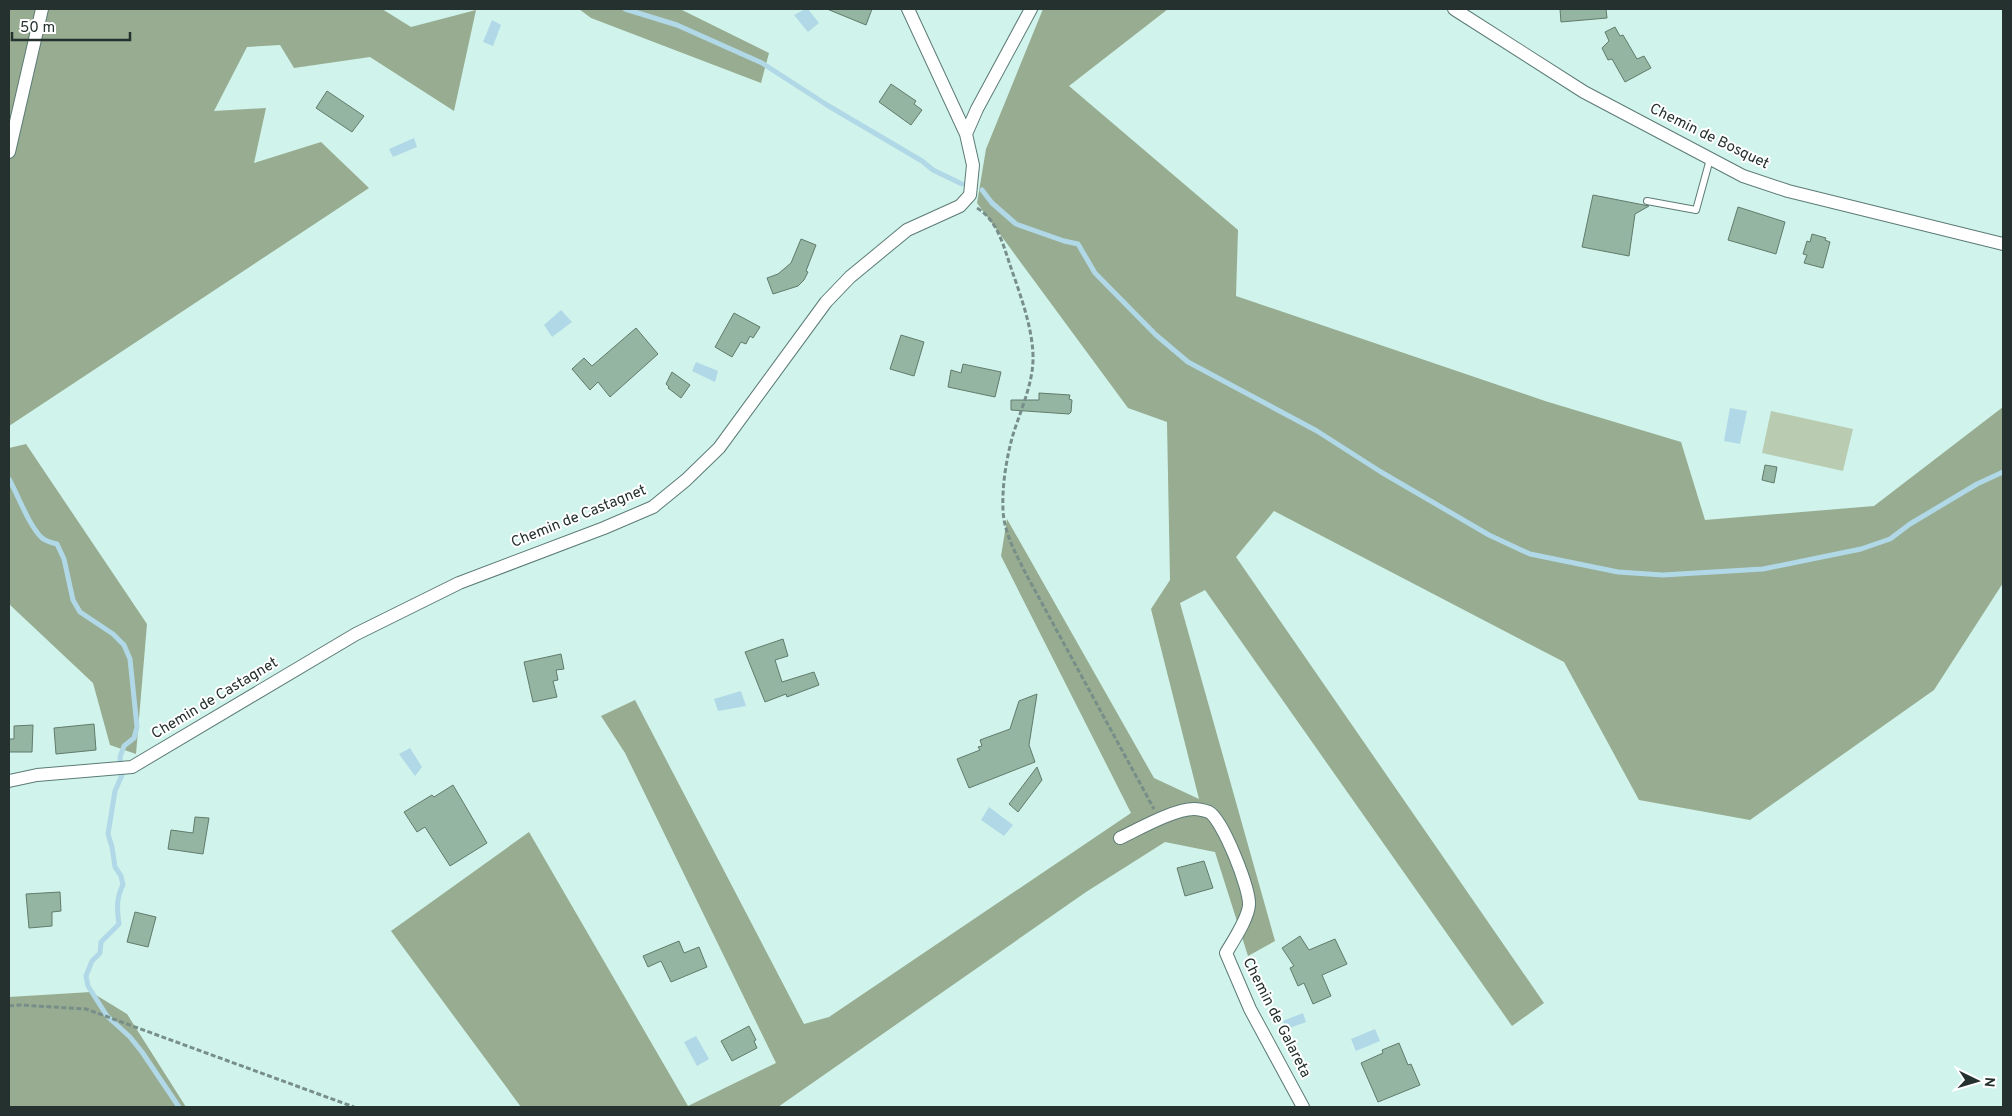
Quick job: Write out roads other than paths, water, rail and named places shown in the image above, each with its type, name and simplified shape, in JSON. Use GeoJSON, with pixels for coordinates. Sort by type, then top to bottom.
{"type":"FeatureCollection","features":[{"type":"Feature","properties":{"kind":"street"},"geometry":{"type":"LineString","coordinates":[[9,152],[42,9]]}},
{"type":"Feature","properties":{"kind":"street"},"geometry":{"type":"LineString","coordinates":[[908,9],[966,134]]}},
{"type":"Feature","properties":{"kind":"street"},"geometry":{"type":"LineString","coordinates":[[966,134],[977,109],[1031,9]]}},
{"type":"Feature","properties":{"kind":"street","name":"Chemin de Bosquet"},"geometry":{"type":"LineString","coordinates":[[1454,9],[1584,92],[1743,176],[1788,191],[2003,244]]}},
{"type":"Feature","properties":{"kind":"street","name":"Chemin de Castagnet"},"geometry":{"type":"LineString","coordinates":[[9,781],[37,775],[132,767],[356,634],[459,583],[604,528],[652,507],[686,480],[719,448],[826,302],[850,277],[908,230],[960,206],[966,201],[970,195],[973,165],[966,134]]}},
{"type":"Feature","properties":{"kind":"street","name":"Chemin de Galareta"},"geometry":{"type":"LineString","coordinates":[[1120,838],[1160,820],[1195,809],[1210,812],[1218,821],[1237,858],[1249,906],[1243,922],[1226,954],[1250,1009],[1303,1107]]}},
{"type":"Feature","properties":{"kind":"lane"},"geometry":{"type":"LineString","coordinates":[[1647,201],[1696,210],[1710,159]]}},
{"type":"Feature","properties":{"kind":"water"},"geometry":{"type":"Polygon","coordinates":[[[808,9],[819,23],[808,32],[794,15],[808,9]]]}},
{"type":"Feature","properties":{"kind":"water"},"geometry":{"type":"Polygon","coordinates":[[[492,20],[501,25],[493,46],[483,42],[492,20]]]}},
{"type":"Feature","properties":{"kind":"water"},"geometry":{"type":"Polygon","coordinates":[[[414,138],[417,147],[393,157],[389,149],[414,138]]]}},
{"type":"Feature","properties":{"kind":"water"},"geometry":{"type":"Polygon","coordinates":[[[561,310],[572,322],[552,337],[544,325],[561,310]]]}},
{"type":"Feature","properties":{"kind":"water"},"geometry":{"type":"Polygon","coordinates":[[[696,362],[718,371],[715,382],[692,371],[696,362]]]}},
{"type":"Feature","properties":{"kind":"water"},"geometry":{"type":"Polygon","coordinates":[[[1730,408],[1747,411],[1740,444],[1724,441],[1730,408]]]}},
{"type":"Feature","properties":{"kind":"water"},"geometry":{"type":"Polygon","coordinates":[[[741,691],[746,706],[718,711],[714,699],[741,691]]]}},
{"type":"Feature","properties":{"kind":"water"},"geometry":{"type":"Polygon","coordinates":[[[410,748],[422,767],[415,776],[399,754],[410,748]]]}},
{"type":"Feature","properties":{"kind":"water"},"geometry":{"type":"Polygon","coordinates":[[[989,807],[1013,825],[1004,836],[981,820],[989,807]]]}},
{"type":"Feature","properties":{"kind":"water"},"geometry":{"type":"Polygon","coordinates":[[[1303,1013],[1306,1022],[1287,1029],[1283,1021],[1303,1013]]]}},
{"type":"Feature","properties":{"kind":"water"},"geometry":{"type":"Polygon","coordinates":[[[1375,1029],[1380,1041],[1356,1051],[1351,1039],[1375,1029]]]}},
{"type":"Feature","properties":{"kind":"water"},"geometry":{"type":"Polygon","coordinates":[[[696,1036],[709,1059],[697,1066],[684,1042],[696,1036]]]}},
{"type":"Feature","properties":{"kind":"waterway"},"geometry":{"type":"LineString","coordinates":[[625,9],[677,25],[762,63],[827,105],[922,161],[933,170],[962,184]]}},
{"type":"Feature","properties":{"kind":"waterway"},"geometry":{"type":"LineString","coordinates":[[982,190],[992,203],[1016,224],[1078,244],[1095,273],[1156,335],[1188,362],[1317,431],[1381,472],[1489,535],[1530,554],[1618,572],[1663,575],[1763,569],[1861,549],[1890,539],[1910,524],[1977,484],[2003,472]]}},
{"type":"Feature","properties":{"kind":"waterway"},"geometry":{"type":"LineString","coordinates":[[9,479],[37,533],[49,542],[57,544],[64,559],[73,600],[80,612],[113,634],[124,645],[130,659],[137,727],[134,738],[124,746],[120,757],[122,775],[115,791],[108,834],[115,867],[121,876],[123,885],[118,904],[119,924],[101,942],[100,953],[92,961],[86,976],[88,986],[107,1016],[130,1037],[142,1052],[179,1107]]}}]}
